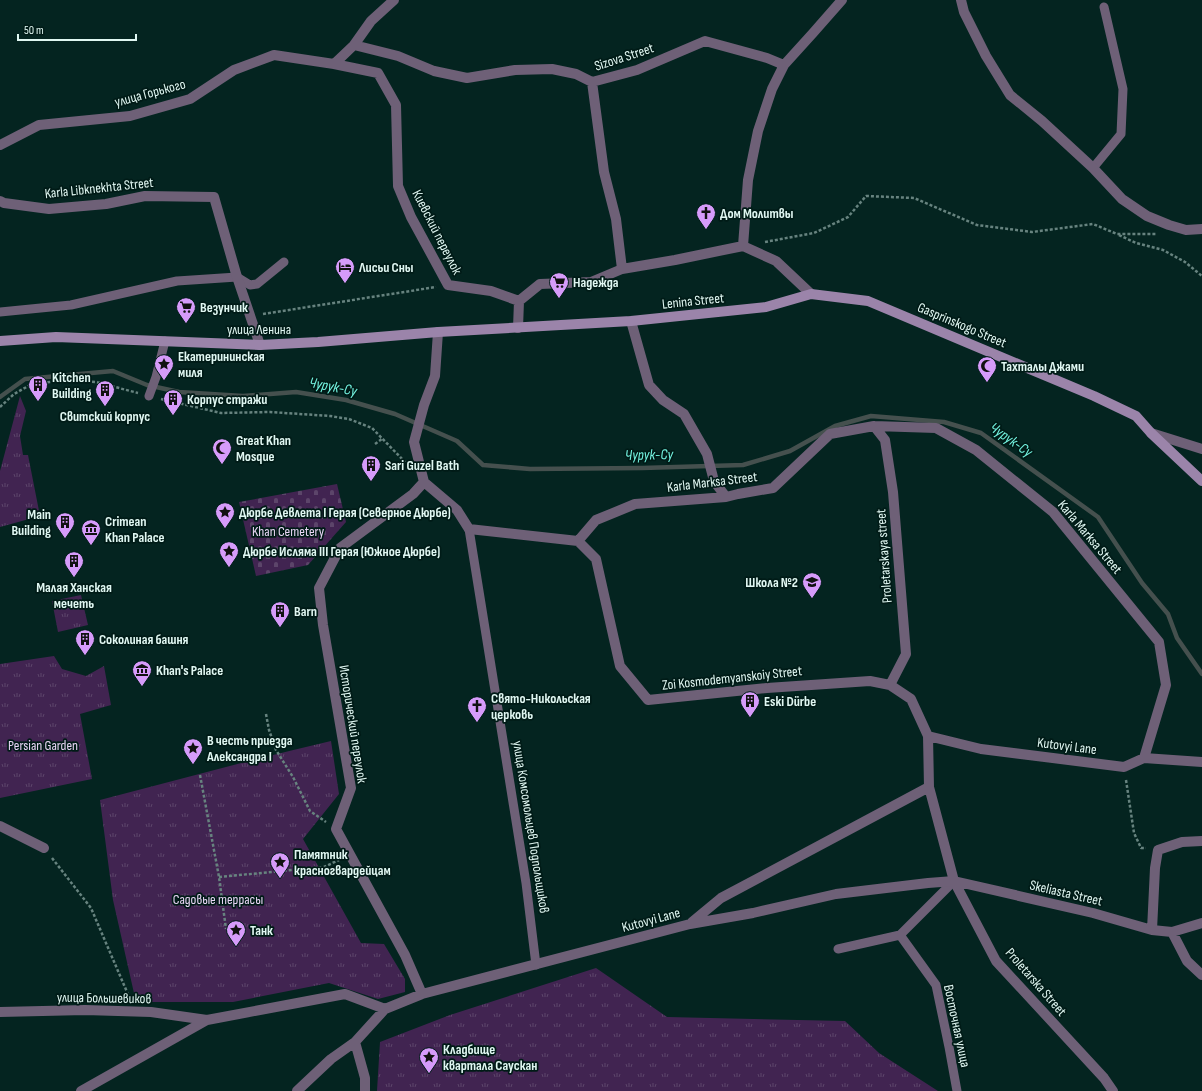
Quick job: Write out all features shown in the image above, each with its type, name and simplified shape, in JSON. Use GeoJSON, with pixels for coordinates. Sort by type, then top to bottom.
{"type":"FeatureCollection","features":[{"type":"Feature","properties":{"kind":"main road","name":"Lenina Street"},"geometry":{"type":"LineString","coordinates":[[518,328],[631,321],[766,307],[811,294],[868,301]]}},
{"type":"Feature","properties":{"kind":"main road","name":"Gasprinskogo Street"},"geometry":{"type":"LineString","coordinates":[[868,301],[1094,396],[1136,416],[1151,433],[1202,481]]}},
{"type":"Feature","properties":{"kind":"main road","name":"улица Ленина"},"geometry":{"type":"LineString","coordinates":[[0,341],[56,337],[260,345],[318,342],[438,332],[518,328]]}},
{"type":"Feature","properties":{"kind":"street"},"geometry":{"type":"LineString","coordinates":[[334,64],[354,45],[371,21],[394,0]]}},
{"type":"Feature","properties":{"kind":"street"},"geometry":{"type":"LineString","coordinates":[[743,246],[748,180],[758,131],[772,89],[784,64],[814,33],[842,0]]}},
{"type":"Feature","properties":{"kind":"street"},"geometry":{"type":"LineString","coordinates":[[961,0],[964,12],[986,56],[1010,95],[1042,121],[1094,168],[1122,199],[1147,216],[1169,225],[1186,230],[1202,229]]}},
{"type":"Feature","properties":{"kind":"street","name":"Sizova Street"},"geometry":{"type":"LineString","coordinates":[[354,45],[398,56],[434,71],[467,78],[515,70],[552,69],[576,74],[592,82],[637,70],[705,42],[767,58],[784,64]]}},
{"type":"Feature","properties":{"kind":"street","name":"улица Горького"},"geometry":{"type":"LineString","coordinates":[[0,145],[39,125],[130,116],[190,99],[234,70],[274,56],[334,64]]}},
{"type":"Feature","properties":{"kind":"street","name":"Киевский переулок"},"geometry":{"type":"LineString","coordinates":[[334,64],[378,73],[396,105],[398,186],[411,217],[448,285],[491,291],[519,301]]}},
{"type":"Feature","properties":{"kind":"street"},"geometry":{"type":"LineString","coordinates":[[592,82],[604,172],[616,218],[622,269]]}},
{"type":"Feature","properties":{"kind":"street","name":"Karla Libknekhta Street"},"geometry":{"type":"LineString","coordinates":[[0,201],[4,203],[49,209],[106,204],[145,196],[214,197],[237,277],[260,345]]}},
{"type":"Feature","properties":{"kind":"street"},"geometry":{"type":"LineString","coordinates":[[518,328],[519,301],[540,284],[591,282],[622,269],[743,246],[776,260],[811,294]]}},
{"type":"Feature","properties":{"kind":"street"},"geometry":{"type":"LineString","coordinates":[[631,321],[649,385],[663,400],[684,414],[707,454],[714,482],[726,497]]}},
{"type":"Feature","properties":{"kind":"street"},"geometry":{"type":"LineString","coordinates":[[438,332],[435,376],[424,405],[414,442],[424,482],[457,510],[469,529],[578,541]]}},
{"type":"Feature","properties":{"kind":"street","name":"Karla Marksa Street"},"geometry":{"type":"LineString","coordinates":[[578,541],[596,520],[635,504],[726,497],[773,488],[830,434],[874,426],[936,428],[976,450],[1053,512],[1159,642],[1166,685],[1144,758]]}},
{"type":"Feature","properties":{"kind":"street","name":"Proletarskaya street"},"geometry":{"type":"LineString","coordinates":[[874,426],[885,440],[893,492],[906,654],[890,684]]}},
{"type":"Feature","properties":{"kind":"street"},"geometry":{"type":"LineString","coordinates":[[1151,433],[1202,449]]}},
{"type":"Feature","properties":{"kind":"street","name":"Исторический переулок"},"geometry":{"type":"LineString","coordinates":[[336,829],[351,788],[323,625],[319,588],[340,548],[413,494],[424,482]]}},
{"type":"Feature","properties":{"kind":"street","name":"Zoi Kosmodemyanskoiy Street"},"geometry":{"type":"LineString","coordinates":[[578,541],[596,559],[620,666],[648,700],[767,688],[870,680],[890,684],[911,699],[928,736]]}},
{"type":"Feature","properties":{"kind":"street"},"geometry":{"type":"LineString","coordinates":[[928,736],[929,787],[954,881]]}},
{"type":"Feature","properties":{"kind":"street","name":"Kutovyi Lane"},"geometry":{"type":"LineString","coordinates":[[928,736],[981,750],[1124,767]]}},
{"type":"Feature","properties":{"kind":"street"},"geometry":{"type":"LineString","coordinates":[[1124,767],[1144,758],[1202,762]]}},
{"type":"Feature","properties":{"kind":"street","name":"Kutovyi Lane"},"geometry":{"type":"LineString","coordinates":[[385,1009],[422,994],[690,924],[721,898],[929,787]]}},
{"type":"Feature","properties":{"kind":"street"},"geometry":{"type":"LineString","coordinates":[[0,826],[44,848]]}},
{"type":"Feature","properties":{"kind":"street"},"geometry":{"type":"LineString","coordinates":[[336,829],[405,955],[422,994]]}},
{"type":"Feature","properties":{"kind":"street"},"geometry":{"type":"LineString","coordinates":[[1152,930],[1154,868],[1158,850],[1182,842],[1202,841]]}},
{"type":"Feature","properties":{"kind":"street","name":"Skeliasta Street"},"geometry":{"type":"LineString","coordinates":[[690,924],[753,913],[836,894],[954,881],[1093,913],[1152,930],[1172,932],[1202,923]]}},
{"type":"Feature","properties":{"kind":"street","name":"Proletarska Street"},"geometry":{"type":"LineString","coordinates":[[954,881],[996,961],[1104,1078],[1113,1091]]}},
{"type":"Feature","properties":{"kind":"street"},"geometry":{"type":"LineString","coordinates":[[1172,932],[1187,962],[1202,974]]}},
{"type":"Feature","properties":{"kind":"street"},"geometry":{"type":"LineString","coordinates":[[81,1091],[207,1020],[345,994],[385,1009],[355,1042],[331,1059],[297,1091]]}},
{"type":"Feature","properties":{"kind":"street","name":"улица Большевиков"},"geometry":{"type":"LineString","coordinates":[[0,1012],[85,1010],[151,1012],[207,1020]]}},
{"type":"Feature","properties":{"kind":"street"},"geometry":{"type":"LineString","coordinates":[[355,1042],[365,1078],[366,1091]]}},
{"type":"Feature","properties":{"kind":"lane"},"geometry":{"type":"LineString","coordinates":[[1094,168],[1121,134],[1123,89],[1104,6]]}},
{"type":"Feature","properties":{"kind":"lane"},"geometry":{"type":"LineString","coordinates":[[0,312],[71,305],[177,281],[237,277],[250,285],[257,284],[284,262]]}},
{"type":"Feature","properties":{"kind":"lane"},"geometry":{"type":"LineString","coordinates":[[148,396],[156,377],[165,342]]}},
{"type":"Feature","properties":{"kind":"lane","name":"улица Комсомольцев Подпольщиков"},"geometry":{"type":"LineString","coordinates":[[469,529],[526,883],[536,964]]}},
{"type":"Feature","properties":{"kind":"lane"},"geometry":{"type":"LineString","coordinates":[[838,949],[900,935],[954,881]]}},
{"type":"Feature","properties":{"kind":"lane","name":"Восточная улица"},"geometry":{"type":"LineString","coordinates":[[900,935],[936,985],[957,1091]]}},
{"type":"Feature","properties":{"kind":"path"},"geometry":{"type":"LineString","coordinates":[[764,242],[814,233],[848,217],[866,196],[914,198],[977,225],[1032,232],[1093,224],[1136,243],[1163,250],[1185,262],[1202,276]]}},
{"type":"Feature","properties":{"kind":"path"},"geometry":{"type":"LineString","coordinates":[[1117,234],[1160,234]]}},
{"type":"Feature","properties":{"kind":"path"},"geometry":{"type":"LineString","coordinates":[[250,316],[448,285]]}},
{"type":"Feature","properties":{"kind":"path"},"geometry":{"type":"LineString","coordinates":[[0,407],[14,394],[32,384],[68,380],[96,382],[173,403],[221,414],[270,412],[330,416],[349,419],[372,428],[410,467]]}},
{"type":"Feature","properties":{"kind":"path"},"geometry":{"type":"LineString","coordinates":[[375,444],[382,439]]}},
{"type":"Feature","properties":{"kind":"path"},"geometry":{"type":"LineString","coordinates":[[266,714],[269,730],[276,750],[293,777],[310,811],[336,829]]}},
{"type":"Feature","properties":{"kind":"path"},"geometry":{"type":"LineString","coordinates":[[1124,767],[1134,833],[1141,848],[1158,850]]}},
{"type":"Feature","properties":{"kind":"path"},"geometry":{"type":"LineString","coordinates":[[200,775],[219,877],[226,929]]}},
{"type":"Feature","properties":{"kind":"path"},"geometry":{"type":"LineString","coordinates":[[44,848],[90,908],[136,1012]]}},
{"type":"Feature","properties":{"kind":"path"},"geometry":{"type":"LineString","coordinates":[[219,877],[324,868],[351,855]]}},
{"type":"Feature","properties":{"kind":"green space"},"geometry":{"type":"Polygon","coordinates":[[[20,396],[26,411],[20,436],[23,455],[28,455],[40,516],[0,527],[0,471],[20,396]]]}},
{"type":"Feature","properties":{"kind":"green space","name":"Khan Cemetery"},"geometry":{"type":"Polygon","coordinates":[[[337,484],[346,522],[308,565],[256,576],[239,502],[337,484]]]}},
{"type":"Feature","properties":{"kind":"green space"},"geometry":{"type":"Polygon","coordinates":[[[81,595],[88,625],[58,632],[52,601],[81,595]]]}},
{"type":"Feature","properties":{"kind":"green space","name":"Persian Garden"},"geometry":{"type":"Polygon","coordinates":[[[54,656],[62,669],[86,676],[104,666],[111,705],[80,714],[92,779],[0,798],[0,664],[54,656]]]}},
{"type":"Feature","properties":{"kind":"green space","name":"Садовые террасы"},"geometry":{"type":"Polygon","coordinates":[[[331,741],[339,794],[303,839],[361,943],[384,944],[405,979],[405,992],[378,999],[329,983],[233,1002],[136,1002],[113,900],[100,800],[331,741]]]}},
{"type":"Feature","properties":{"kind":"green space"},"geometry":{"type":"Polygon","coordinates":[[[596,968],[667,1017],[845,1021],[879,1053],[938,1091],[377,1091],[380,1042],[450,1015],[596,968]]]}},
{"type":"Feature","properties":{"kind":"waterway","name":"Чурук-Су"},"geometry":{"type":"LineString","coordinates":[[0,397],[25,379],[113,371],[147,385],[179,392],[243,396],[296,392],[346,400],[395,414],[457,441],[483,465],[530,469],[743,465],[790,451],[835,426],[871,416],[944,422],[981,433],[1098,517],[1142,583],[1168,614],[1177,638],[1202,674]]}},
{"type":"Feature","properties":{"kind":"place","name":"Дом Молитвы"},"geometry":{"type":"Point","coordinates":[706,230]}},
{"type":"Feature","properties":{"kind":"place","name":"Лисьи Сны"},"geometry":{"type":"Point","coordinates":[345,284]}},
{"type":"Feature","properties":{"kind":"place","name":"Надежда"},"geometry":{"type":"Point","coordinates":[559,299]}},
{"type":"Feature","properties":{"kind":"place","name":"Везунчик"},"geometry":{"type":"Point","coordinates":[186,324]}},
{"type":"Feature","properties":{"kind":"place","name":"Екатерининская миля"},"geometry":{"type":"Point","coordinates":[164,381]}},
{"type":"Feature","properties":{"kind":"place","name":"Тахталы Джами"},"geometry":{"type":"Point","coordinates":[987,383]}},
{"type":"Feature","properties":{"kind":"place","name":"Kitchen Building"},"geometry":{"type":"Point","coordinates":[38,402]}},
{"type":"Feature","properties":{"kind":"place","name":"Свитский корпус"},"geometry":{"type":"Point","coordinates":[105,407]}},
{"type":"Feature","properties":{"kind":"place","name":"Корпус стражи"},"geometry":{"type":"Point","coordinates":[173,416]}},
{"type":"Feature","properties":{"kind":"place","name":"Great Khan Mosque"},"geometry":{"type":"Point","coordinates":[222,465]}},
{"type":"Feature","properties":{"kind":"place","name":"Sari Guzel Bath"},"geometry":{"type":"Point","coordinates":[371,482]}},
{"type":"Feature","properties":{"kind":"place","name":"Дюрбе Девлета I Герая (Северное Дюрбе)"},"geometry":{"type":"Point","coordinates":[225,529]}},
{"type":"Feature","properties":{"kind":"place","name":"Main Building"},"geometry":{"type":"Point","coordinates":[65,539]}},
{"type":"Feature","properties":{"kind":"place","name":"Crimean Khan Palace"},"geometry":{"type":"Point","coordinates":[91,546]}},
{"type":"Feature","properties":{"kind":"place","name":"Дюрбе Исляма III Герая (Южное Дюрбе)"},"geometry":{"type":"Point","coordinates":[229,568]}},
{"type":"Feature","properties":{"kind":"place","name":"Малая Ханская мечеть"},"geometry":{"type":"Point","coordinates":[74,578]}},
{"type":"Feature","properties":{"kind":"place","name":"Школа №2"},"geometry":{"type":"Point","coordinates":[812,599]}},
{"type":"Feature","properties":{"kind":"place","name":"Barn"},"geometry":{"type":"Point","coordinates":[280,628]}},
{"type":"Feature","properties":{"kind":"place","name":"Соколиная башня"},"geometry":{"type":"Point","coordinates":[85,656]}},
{"type":"Feature","properties":{"kind":"place","name":"Khan's Palace"},"geometry":{"type":"Point","coordinates":[142,687]}},
{"type":"Feature","properties":{"kind":"place","name":"Eski Dürbe"},"geometry":{"type":"Point","coordinates":[750,718]}},
{"type":"Feature","properties":{"kind":"place","name":"Свято-Никольская церковь"},"geometry":{"type":"Point","coordinates":[477,723]}},
{"type":"Feature","properties":{"kind":"place","name":"В честь приезда Александра I"},"geometry":{"type":"Point","coordinates":[193,765]}},
{"type":"Feature","properties":{"kind":"place","name":"Памятник красногвардейцам"},"geometry":{"type":"Point","coordinates":[280,879]}},
{"type":"Feature","properties":{"kind":"place","name":"Танк"},"geometry":{"type":"Point","coordinates":[236,947]}},
{"type":"Feature","properties":{"kind":"place","name":"Кладбище квартала Саускан"},"geometry":{"type":"Point","coordinates":[429,1074]}}]}
